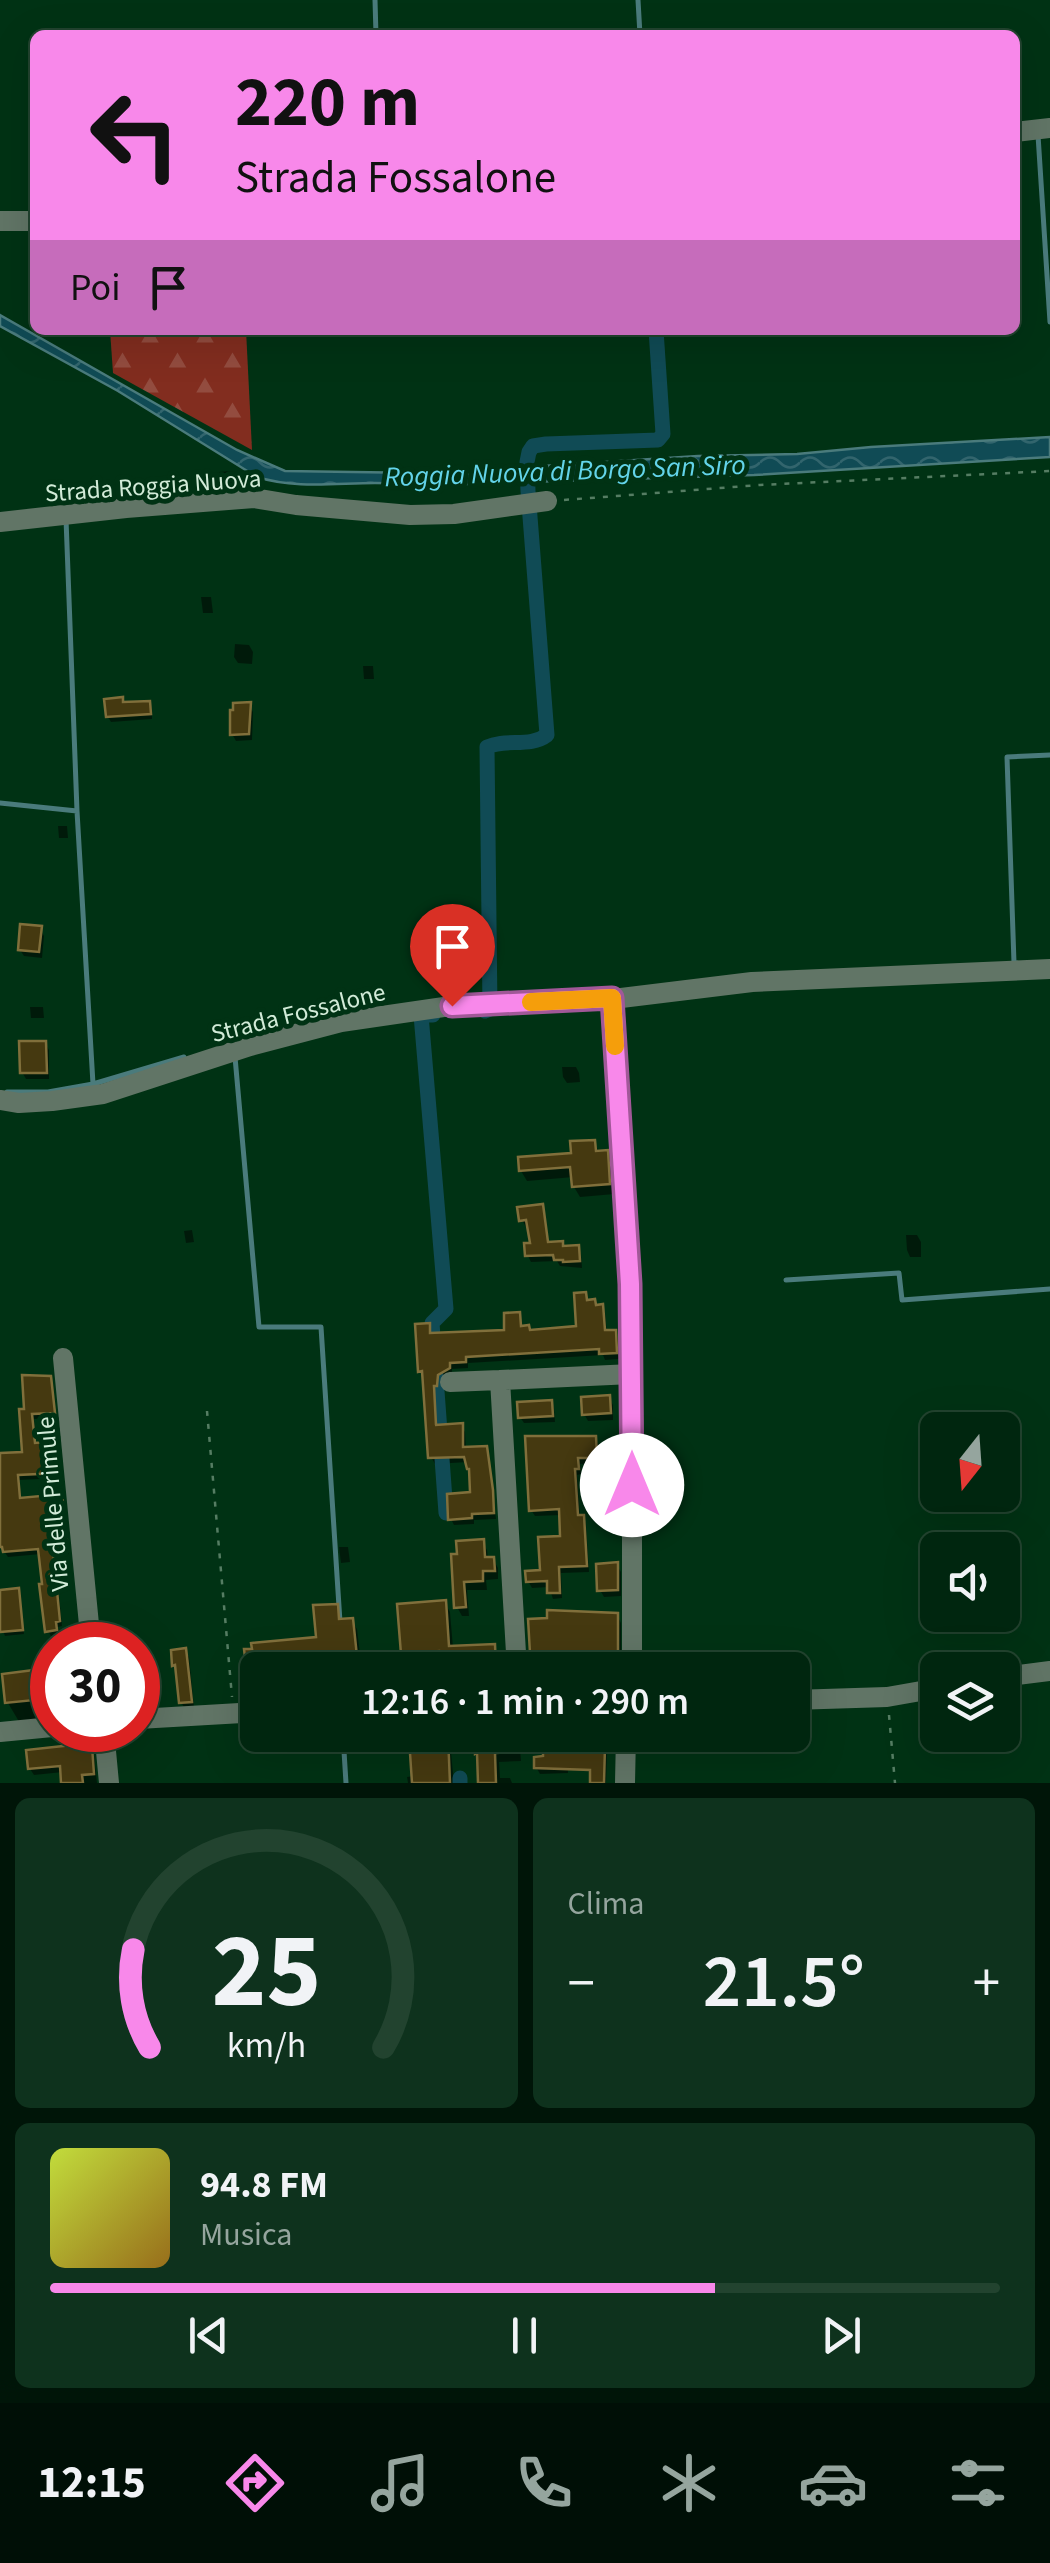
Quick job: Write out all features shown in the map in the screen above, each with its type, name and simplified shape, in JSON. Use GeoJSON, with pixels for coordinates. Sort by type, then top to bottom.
{"type":"FeatureCollection","features":[{"type":"Feature","properties":{"kind":"street"},"geometry":{"type":"LineString","coordinates":[[1020,131],[1050,128]]}},
{"type":"Feature","properties":{"kind":"street"},"geometry":{"type":"LineString","coordinates":[[0,222],[30,221]]}},
{"type":"Feature","properties":{"kind":"street","name":"Strada Roggia Nuova"},"geometry":{"type":"LineString","coordinates":[[0,522],[254,498],[410,515],[454,514],[534,501]]}},
{"type":"Feature","properties":{"kind":"street","name":"Strada Fossalone"},"geometry":{"type":"LineString","coordinates":[[0,1100],[52,1102],[103,1094],[250,1046],[341,1022],[452,1006],[612,998],[752,982],[1050,969]]}},
{"type":"Feature","properties":{"kind":"street"},"geometry":{"type":"LineString","coordinates":[[612,998],[630,1284],[632,1652]]}},
{"type":"Feature","properties":{"kind":"street","name":"Via delle Primule"},"geometry":{"type":"LineString","coordinates":[[63,1358],[89,1622]]}},
{"type":"Feature","properties":{"kind":"street"},"geometry":{"type":"LineString","coordinates":[[450,1382],[632,1374]]}},
{"type":"Feature","properties":{"kind":"street"},"geometry":{"type":"LineString","coordinates":[[500,1380],[517,1652]]}},
{"type":"Feature","properties":{"kind":"street"},"geometry":{"type":"LineString","coordinates":[[1020,1675],[1050,1671]]}},
{"type":"Feature","properties":{"kind":"street"},"geometry":{"type":"LineString","coordinates":[[810,1699],[887,1697],[920,1691]]}},
{"type":"Feature","properties":{"kind":"street"},"geometry":{"type":"LineString","coordinates":[[160,1718],[240,1713]]}},
{"type":"Feature","properties":{"kind":"street"},"geometry":{"type":"LineString","coordinates":[[0,1732],[30,1729]]}},
{"type":"Feature","properties":{"kind":"street"},"geometry":{"type":"LineString","coordinates":[[106,1752],[109,1783]]}},
{"type":"Feature","properties":{"kind":"street"},"geometry":{"type":"LineString","coordinates":[[626,1752],[626,1783]]}},
{"type":"Feature","properties":{"kind":"path"},"geometry":{"type":"LineString","coordinates":[[534,501],[1050,471]]}},
{"type":"Feature","properties":{"kind":"path"},"geometry":{"type":"LineString","coordinates":[[208,1411],[234,1713]]}},
{"type":"Feature","properties":{"kind":"path"},"geometry":{"type":"LineString","coordinates":[[887,1697],[895,1783]]}},
{"type":"Feature","properties":{"kind":"green space"},"geometry":{"type":"Polygon","coordinates":[[[110,335],[246,335],[252,450],[113,373],[110,335]]]}},
{"type":"Feature","properties":{"kind":"water"},"geometry":{"type":"Polygon","coordinates":[[[0,315],[237,450],[285,471],[489,474],[525,467],[526,482],[316,484],[257,477],[118,391],[0,326],[0,315]]]}},
{"type":"Feature","properties":{"kind":"water","name":"Roggia Nuova di Borgo San Siro"},"geometry":{"type":"Polygon","coordinates":[[[1050,437],[1050,457],[754,475],[529,482],[528,467],[1050,437]]]}},
{"type":"Feature","properties":{"kind":"building"},"geometry":{"type":"Polygon","coordinates":[[[123,697],[123,702],[150,701],[151,714],[106,717],[104,699],[123,697]]]}},
{"type":"Feature","properties":{"kind":"building"},"geometry":{"type":"Polygon","coordinates":[[[251,702],[249,734],[230,735],[233,703],[251,702]]]}},
{"type":"Feature","properties":{"kind":"building"},"geometry":{"type":"Polygon","coordinates":[[[20,924],[42,926],[39,952],[18,950],[20,924]]]}},
{"type":"Feature","properties":{"kind":"building"},"geometry":{"type":"Polygon","coordinates":[[[19,1041],[46,1041],[47,1073],[20,1073],[19,1041]]]}},
{"type":"Feature","properties":{"kind":"building"},"geometry":{"type":"Polygon","coordinates":[[[595,1140],[596,1151],[608,1150],[610,1184],[572,1187],[570,1167],[519,1171],[518,1157],[571,1153],[570,1141],[595,1140]]]}},
{"type":"Feature","properties":{"kind":"building"},"geometry":{"type":"Polygon","coordinates":[[[543,1204],[548,1242],[579,1245],[580,1261],[554,1260],[553,1255],[525,1256],[524,1243],[530,1243],[526,1220],[519,1221],[517,1207],[543,1204]]]}},
{"type":"Feature","properties":{"kind":"building"},"geometry":{"type":"Polygon","coordinates":[[[586,1292],[587,1300],[603,1304],[605,1330],[616,1330],[617,1353],[599,1354],[599,1349],[466,1357],[466,1362],[450,1363],[434,1386],[436,1425],[463,1423],[463,1447],[487,1446],[494,1513],[448,1520],[447,1494],[470,1492],[469,1469],[464,1457],[428,1458],[415,1324],[430,1323],[430,1333],[504,1330],[504,1313],[520,1312],[521,1326],[529,1325],[530,1330],[576,1326],[574,1293],[586,1292]]]}},
{"type":"Feature","properties":{"kind":"building"},"geometry":{"type":"Polygon","coordinates":[[[22,1375],[51,1376],[55,1413],[32,1414],[35,1443],[45,1442],[46,1462],[59,1461],[60,1473],[18,1475],[20,1498],[62,1494],[68,1550],[53,1550],[60,1621],[56,1622],[44,1622],[38,1549],[3,1552],[0,1547],[0,1453],[22,1452],[19,1409],[24,1409],[22,1375]]]}},
{"type":"Feature","properties":{"kind":"building"},"geometry":{"type":"Polygon","coordinates":[[[610,1395],[611,1413],[582,1415],[581,1397],[610,1395]]]}},
{"type":"Feature","properties":{"kind":"building"},"geometry":{"type":"Polygon","coordinates":[[[552,1400],[553,1416],[518,1418],[517,1402],[552,1400]]]}},
{"type":"Feature","properties":{"kind":"building"},"geometry":{"type":"Polygon","coordinates":[[[525,1436],[596,1436],[597,1458],[578,1458],[579,1469],[575,1469],[578,1515],[584,1515],[587,1566],[559,1567],[560,1593],[547,1593],[547,1581],[526,1582],[525,1571],[540,1570],[538,1537],[560,1536],[559,1509],[529,1511],[525,1436]]]}},
{"type":"Feature","properties":{"kind":"building"},"geometry":{"type":"Polygon","coordinates":[[[484,1539],[485,1557],[494,1557],[495,1571],[483,1571],[483,1581],[464,1582],[466,1607],[454,1608],[451,1554],[457,1554],[456,1541],[484,1539]]]}},
{"type":"Feature","properties":{"kind":"building"},"geometry":{"type":"Polygon","coordinates":[[[618,1562],[618,1590],[597,1591],[596,1564],[618,1562]]]}},
{"type":"Feature","properties":{"kind":"building"},"geometry":{"type":"Polygon","coordinates":[[[19,1588],[23,1630],[0,1632],[0,1590],[19,1588]]]}},
{"type":"Feature","properties":{"kind":"building"},"geometry":{"type":"Polygon","coordinates":[[[446,1600],[449,1646],[495,1644],[495,1652],[401,1652],[397,1604],[446,1600]]]}},
{"type":"Feature","properties":{"kind":"building"},"geometry":{"type":"Polygon","coordinates":[[[338,1604],[339,1619],[353,1618],[357,1652],[244,1652],[252,1649],[251,1643],[316,1637],[313,1605],[338,1604]]]}},
{"type":"Feature","properties":{"kind":"building"},"geometry":{"type":"Polygon","coordinates":[[[547,1610],[618,1613],[618,1652],[530,1652],[528,1619],[547,1618],[547,1610]]]}},
{"type":"Feature","properties":{"kind":"building"},"geometry":{"type":"Polygon","coordinates":[[[186,1648],[192,1702],[179,1703],[171,1650],[186,1648]]]}},
{"type":"Feature","properties":{"kind":"building"},"geometry":{"type":"Polygon","coordinates":[[[30,1670],[30,1700],[5,1703],[2,1674],[30,1670]]]}},
{"type":"Feature","properties":{"kind":"building"},"geometry":{"type":"Polygon","coordinates":[[[26,1750],[92,1752],[94,1774],[82,1775],[83,1783],[61,1783],[60,1766],[28,1769],[26,1750]]]}},
{"type":"Feature","properties":{"kind":"building"},"geometry":{"type":"Polygon","coordinates":[[[410,1752],[449,1752],[450,1783],[412,1783],[410,1752]]]}},
{"type":"Feature","properties":{"kind":"building"},"geometry":{"type":"Polygon","coordinates":[[[475,1752],[517,1752],[495,1753],[496,1783],[478,1783],[475,1752]]]}},
{"type":"Feature","properties":{"kind":"building"},"geometry":{"type":"Polygon","coordinates":[[[543,1752],[605,1752],[604,1783],[590,1783],[590,1770],[534,1768],[534,1757],[543,1756],[543,1752]]]}},
{"type":"Feature","properties":{"kind":"waterway"},"geometry":{"type":"LineString","coordinates":[[375,0],[376,30]]}},
{"type":"Feature","properties":{"kind":"waterway"},"geometry":{"type":"LineString","coordinates":[[638,0],[640,30]]}},
{"type":"Feature","properties":{"kind":"waterway"},"geometry":{"type":"LineString","coordinates":[[1038,135],[1050,322]]}},
{"type":"Feature","properties":{"kind":"waterway","name":"Roggia Nuova di Borgo San Siro"},"geometry":{"type":"LineString","coordinates":[[485,1011],[490,1009],[487,747],[533,741],[547,735],[528,491],[529,452],[533,446],[546,444],[658,440],[663,434],[656,335]]}},
{"type":"Feature","properties":{"kind":"waterway"},"geometry":{"type":"LineString","coordinates":[[66,519],[77,811]]}},
{"type":"Feature","properties":{"kind":"waterway"},"geometry":{"type":"LineString","coordinates":[[1017,963],[1007,757],[1050,755]]}},
{"type":"Feature","properties":{"kind":"waterway"},"geometry":{"type":"LineString","coordinates":[[0,803],[77,811],[93,1084],[184,1057]]}},
{"type":"Feature","properties":{"kind":"waterway"},"geometry":{"type":"LineString","coordinates":[[433,1015],[421,1015],[446,1309],[432,1323],[446,1513]]}},
{"type":"Feature","properties":{"kind":"waterway"},"geometry":{"type":"LineString","coordinates":[[235,1057],[259,1327],[321,1327],[340,1622]]}},
{"type":"Feature","properties":{"kind":"waterway"},"geometry":{"type":"LineString","coordinates":[[7,1092],[48,1092],[93,1084]]}},
{"type":"Feature","properties":{"kind":"waterway"},"geometry":{"type":"LineString","coordinates":[[786,1280],[899,1273],[902,1300],[1050,1289]]}},
{"type":"Feature","properties":{"kind":"waterway"},"geometry":{"type":"LineString","coordinates":[[344,1752],[346,1783]]}},
{"type":"Feature","properties":{"kind":"waterway"},"geometry":{"type":"LineString","coordinates":[[460,1778],[460,1783]]}},
{"type":"Feature","properties":{"kind":"slow traffic"},"geometry":{"type":"LineString","coordinates":[[531,1002],[612,998],[615,1046]]}},
{"type":"Feature","properties":{"kind":"route"},"geometry":{"type":"LineString","coordinates":[[452,1006],[612,998],[630,1284],[632,1485]]}}]}
